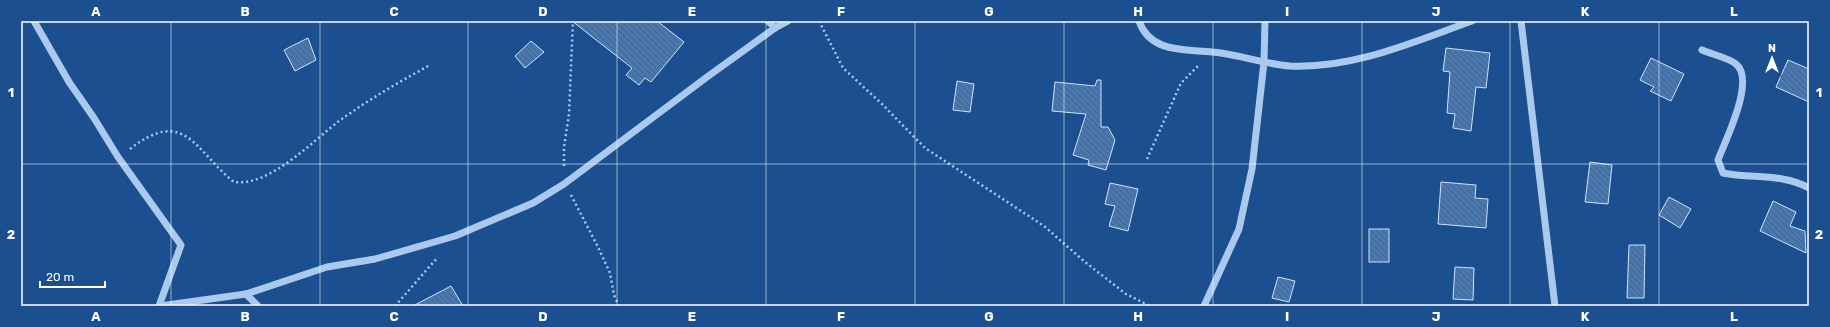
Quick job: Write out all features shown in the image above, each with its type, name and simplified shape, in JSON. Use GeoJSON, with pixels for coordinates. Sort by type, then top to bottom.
{"type":"FeatureCollection","features":[{"type":"Feature","properties":{"kind":"street"},"geometry":{"type":"LineString","coordinates":[[34,21],[69,82],[94,118],[118,157],[181,245],[160,306],[246,294],[327,267],[375,259],[455,236],[533,203],[564,184],[775,28],[788,21]]}},
{"type":"Feature","properties":{"kind":"street"},"geometry":{"type":"LineString","coordinates":[[768,21],[775,28]]}},
{"type":"Feature","properties":{"kind":"street"},"geometry":{"type":"LineString","coordinates":[[1139,21],[1143,31],[1153,40],[1164,46],[1213,52],[1290,66],[1322,65],[1353,60],[1389,51],[1472,21]]}},
{"type":"Feature","properties":{"kind":"street"},"geometry":{"type":"LineString","coordinates":[[1204,306],[1239,229],[1252,169],[1264,62],[1265,21]]}},
{"type":"Feature","properties":{"kind":"street"},"geometry":{"type":"LineString","coordinates":[[1521,21],[1555,306]]}},
{"type":"Feature","properties":{"kind":"street"},"geometry":{"type":"LineString","coordinates":[[1702,50],[1736,64],[1742,75],[1742,94],[1738,110],[1718,160],[1723,173],[1777,177],[1798,182],[1809,188]]}},
{"type":"Feature","properties":{"kind":"street"},"geometry":{"type":"LineString","coordinates":[[246,294],[252,306]]}},
{"type":"Feature","properties":{"kind":"street"},"geometry":{"type":"LineString","coordinates":[[246,294],[258,306]]}},
{"type":"Feature","properties":{"kind":"path"},"geometry":{"type":"LineString","coordinates":[[573,21],[569,114],[564,147],[564,184],[598,247],[610,273],[614,295],[619,306]]}},
{"type":"Feature","properties":{"kind":"path"},"geometry":{"type":"LineString","coordinates":[[819,21],[843,68],[882,104],[925,148],[1044,226],[1085,262],[1126,294],[1150,306]]}},
{"type":"Feature","properties":{"kind":"path"},"geometry":{"type":"LineString","coordinates":[[1147,159],[1181,83],[1213,52]]}},
{"type":"Feature","properties":{"kind":"path"},"geometry":{"type":"LineString","coordinates":[[118,157],[145,137],[157,132],[173,131],[188,137],[234,182],[241,183],[252,181],[262,177],[295,157],[340,121],[385,90],[430,65]]}},
{"type":"Feature","properties":{"kind":"path"},"geometry":{"type":"LineString","coordinates":[[395,306],[422,277],[455,236]]}},
{"type":"Feature","properties":{"kind":"building"},"geometry":{"type":"Polygon","coordinates":[[[572,21],[657,21],[684,42],[651,82],[645,78],[639,85],[626,75],[632,68],[572,21]]]}},
{"type":"Feature","properties":{"kind":"building"},"geometry":{"type":"Polygon","coordinates":[[[308,38],[316,60],[295,71],[284,50],[308,38]]]}},
{"type":"Feature","properties":{"kind":"building"},"geometry":{"type":"Polygon","coordinates":[[[531,41],[544,52],[525,68],[515,56],[531,41]]]}},
{"type":"Feature","properties":{"kind":"building"},"geometry":{"type":"Polygon","coordinates":[[[1446,48],[1490,53],[1486,88],[1476,87],[1471,131],[1453,128],[1455,114],[1447,113],[1450,72],[1443,71],[1446,48]]]}},
{"type":"Feature","properties":{"kind":"building"},"geometry":{"type":"Polygon","coordinates":[[[1651,58],[1684,74],[1671,101],[1650,91],[1654,87],[1640,80],[1651,58]]]}},
{"type":"Feature","properties":{"kind":"building"},"geometry":{"type":"Polygon","coordinates":[[[1788,60],[1809,69],[1809,102],[1776,87],[1788,60]]]}},
{"type":"Feature","properties":{"kind":"building"},"geometry":{"type":"Polygon","coordinates":[[[1097,80],[1101,80],[1101,127],[1108,127],[1115,140],[1106,170],[1088,165],[1089,160],[1073,155],[1086,114],[1052,111],[1055,82],[1095,86],[1097,80]]]}},
{"type":"Feature","properties":{"kind":"building"},"geometry":{"type":"Polygon","coordinates":[[[957,81],[974,84],[970,112],[953,110],[957,81]]]}},
{"type":"Feature","properties":{"kind":"building"},"geometry":{"type":"Polygon","coordinates":[[[1590,162],[1612,165],[1608,204],[1585,202],[1590,162]]]}},
{"type":"Feature","properties":{"kind":"building"},"geometry":{"type":"Polygon","coordinates":[[[1441,182],[1476,185],[1475,198],[1488,199],[1486,228],[1438,224],[1441,182]]]}},
{"type":"Feature","properties":{"kind":"building"},"geometry":{"type":"Polygon","coordinates":[[[1110,183],[1138,189],[1128,231],[1109,226],[1115,206],[1105,204],[1110,183]]]}},
{"type":"Feature","properties":{"kind":"building"},"geometry":{"type":"Polygon","coordinates":[[[1669,197],[1691,209],[1680,228],[1659,215],[1669,197]]]}},
{"type":"Feature","properties":{"kind":"building"},"geometry":{"type":"Polygon","coordinates":[[[1773,201],[1796,212],[1790,226],[1805,231],[1806,253],[1760,231],[1773,201]]]}},
{"type":"Feature","properties":{"kind":"building"},"geometry":{"type":"Polygon","coordinates":[[[1369,229],[1389,229],[1389,262],[1369,262],[1369,229]]]}},
{"type":"Feature","properties":{"kind":"building"},"geometry":{"type":"Polygon","coordinates":[[[1629,245],[1645,245],[1644,298],[1627,298],[1629,245]]]}},
{"type":"Feature","properties":{"kind":"building"},"geometry":{"type":"Polygon","coordinates":[[[1455,267],[1474,268],[1473,300],[1453,299],[1455,267]]]}},
{"type":"Feature","properties":{"kind":"building"},"geometry":{"type":"Polygon","coordinates":[[[1278,277],[1295,281],[1289,302],[1272,298],[1278,277]]]}},
{"type":"Feature","properties":{"kind":"building"},"geometry":{"type":"Polygon","coordinates":[[[451,286],[463,306],[413,306],[451,286]]]}}]}
